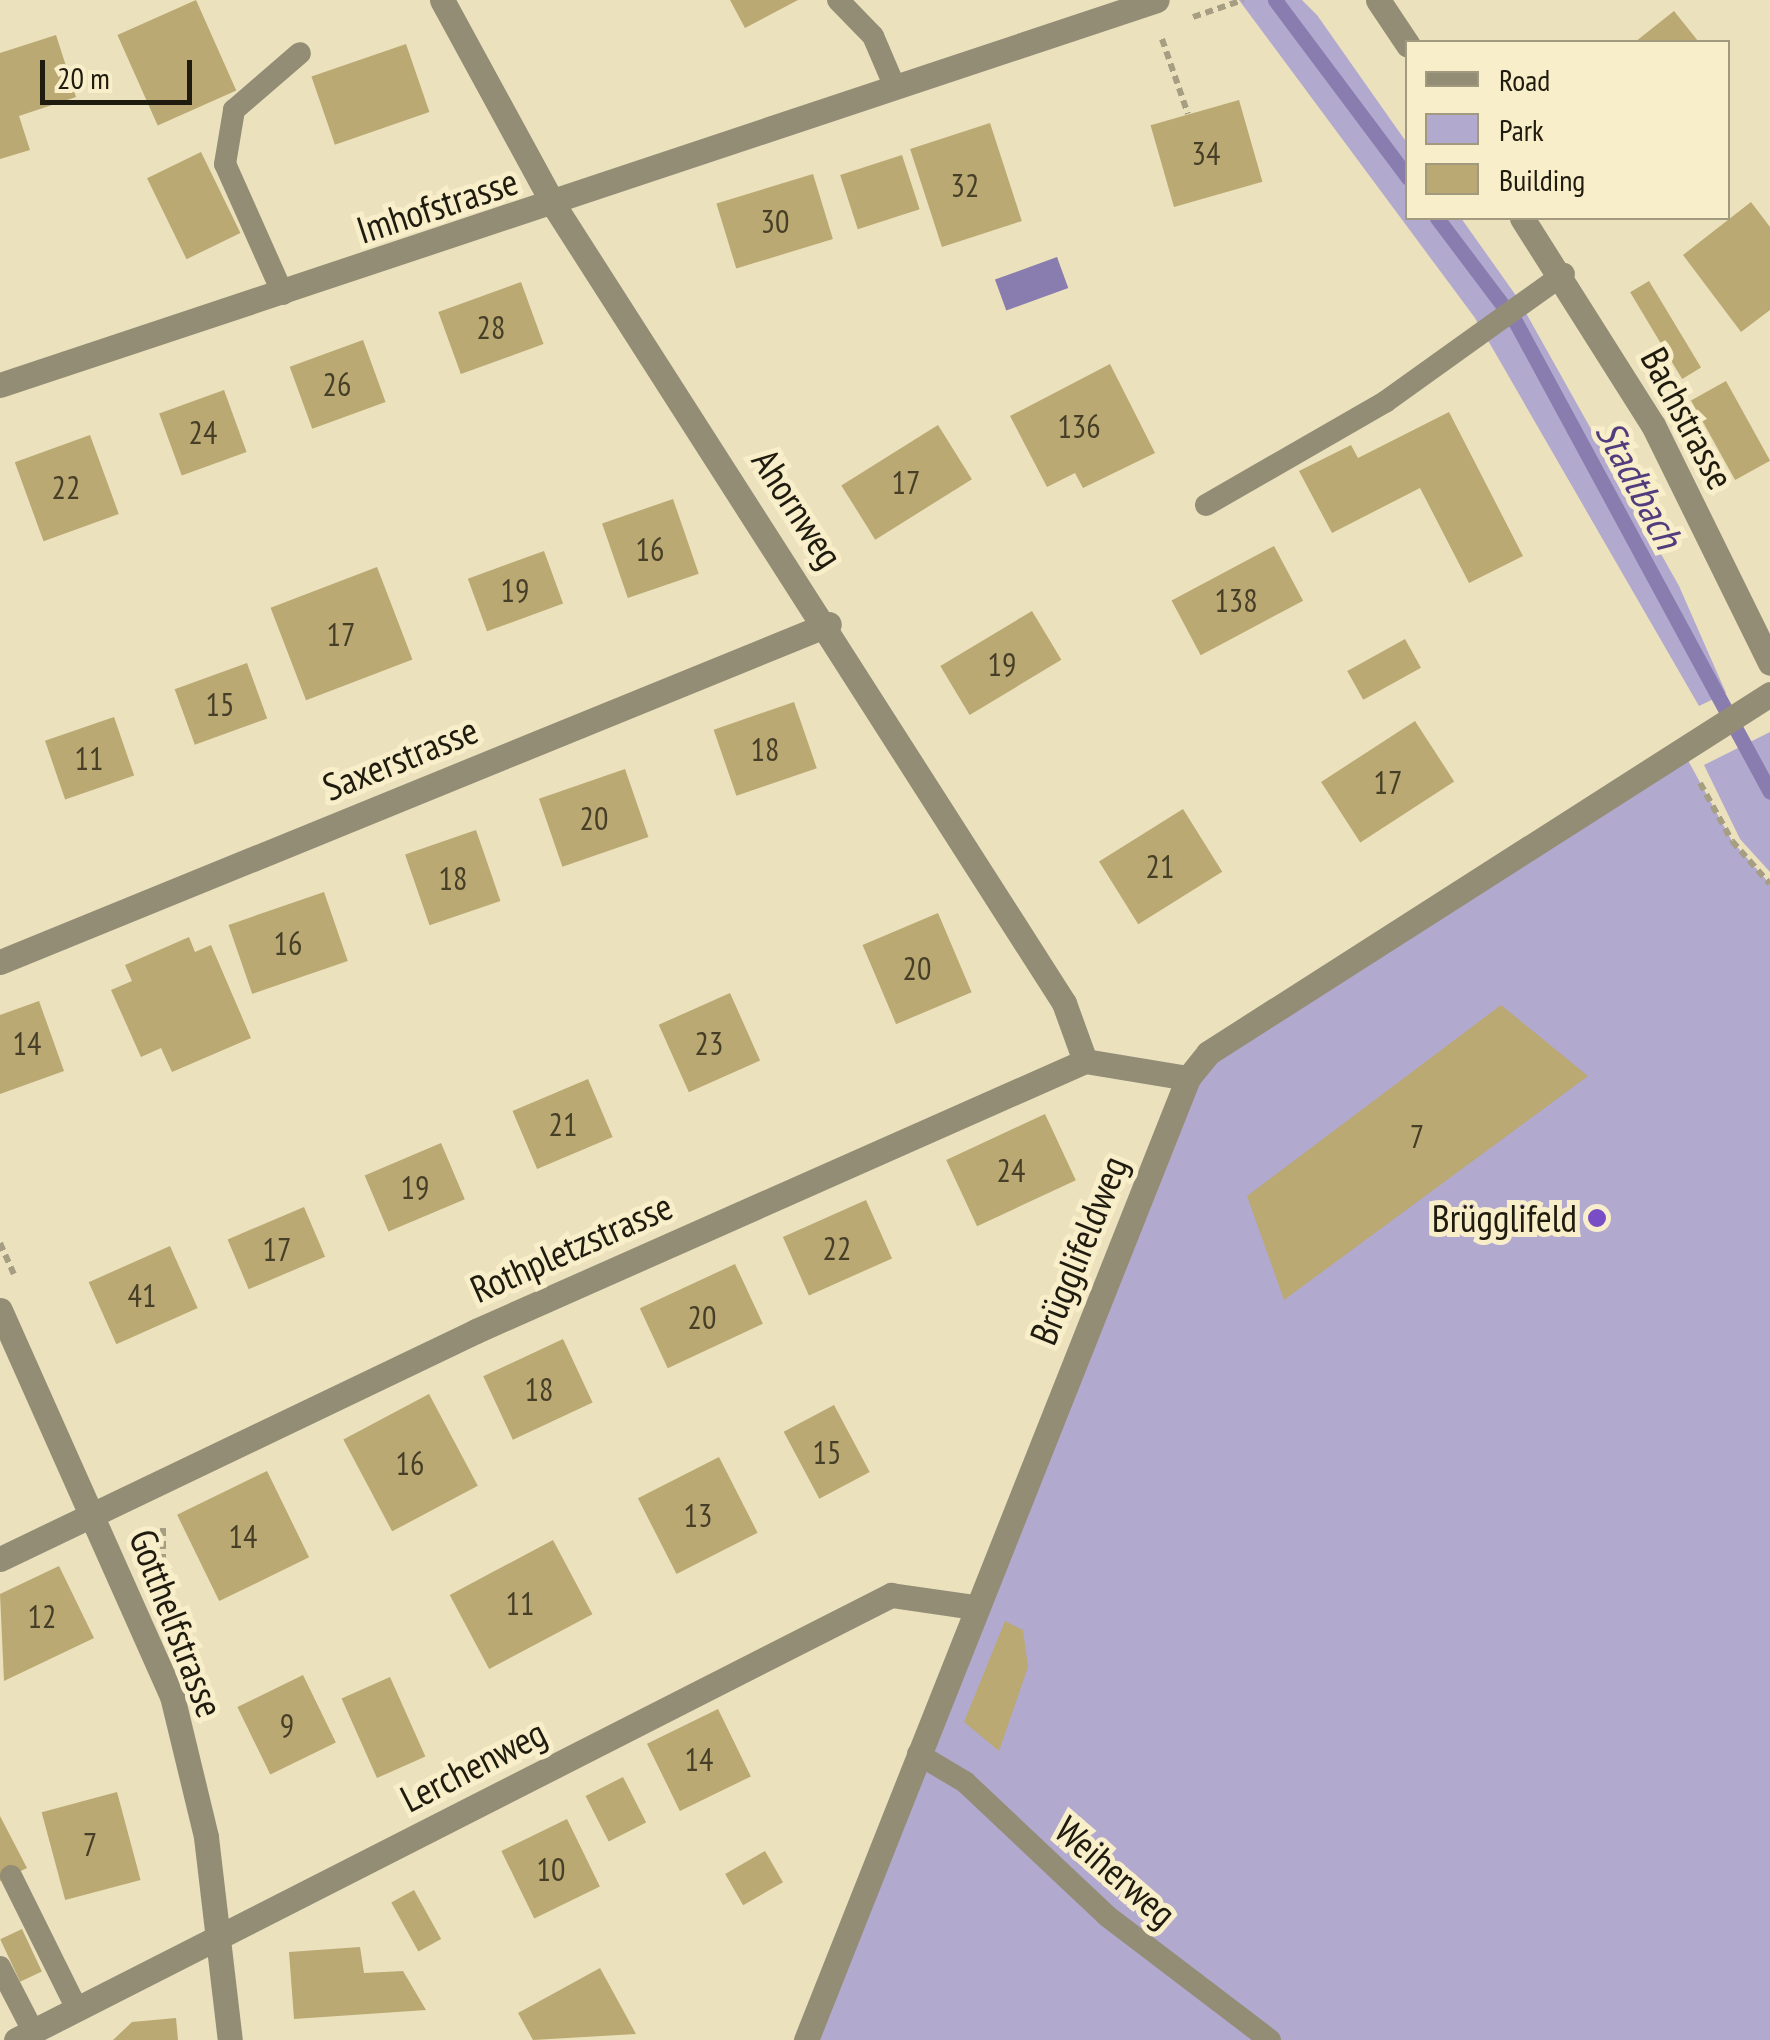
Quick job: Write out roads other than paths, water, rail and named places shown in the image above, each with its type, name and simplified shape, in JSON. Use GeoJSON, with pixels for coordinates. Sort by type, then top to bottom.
{"type":"FeatureCollection","features":[{"type":"Feature","properties":{"kind":"street","name":"Ahornweg"},"geometry":{"type":"LineString","coordinates":[[442,0],[555,207],[829,624],[1064,1003],[1085,1060]]}},
{"type":"Feature","properties":{"kind":"street","name":"Imhofstrasse"},"geometry":{"type":"LineString","coordinates":[[0,385],[555,207],[894,85],[1157,0]]}},
{"type":"Feature","properties":{"kind":"street"},"geometry":{"type":"LineString","coordinates":[[1378,0],[1405,40]]}},
{"type":"Feature","properties":{"kind":"street","name":"Bachstrasse"},"geometry":{"type":"LineString","coordinates":[[1524,220],[1564,274],[1653,425],[1770,663]]}},
{"type":"Feature","properties":{"kind":"street","name":"Saxerstrasse"},"geometry":{"type":"LineString","coordinates":[[0,962],[829,624]]}},
{"type":"Feature","properties":{"kind":"street","name":"Brügglifeldweg"},"geometry":{"type":"LineString","coordinates":[[806,2040],[973,1606],[1188,1078],[1208,1054],[1684,753],[1770,694]]}},
{"type":"Feature","properties":{"kind":"street"},"geometry":{"type":"LineString","coordinates":[[1085,1060],[1188,1078]]}},
{"type":"Feature","properties":{"kind":"street","name":"Rothpletzstrasse"},"geometry":{"type":"LineString","coordinates":[[0,1559],[97,1518],[476,1330],[1085,1060]]}},
{"type":"Feature","properties":{"kind":"street","name":"Gotthelfstrasse"},"geometry":{"type":"LineString","coordinates":[[0,1310],[97,1518],[172,1696],[220,1935],[230,2040]]}},
{"type":"Feature","properties":{"kind":"street","name":"Lerchenweg"},"geometry":{"type":"LineString","coordinates":[[24,2036],[891,1595],[973,1606]]}},
{"type":"Feature","properties":{"kind":"lane"},"geometry":{"type":"LineString","coordinates":[[838,0],[873,36],[894,85]]}},
{"type":"Feature","properties":{"kind":"lane"},"geometry":{"type":"LineString","coordinates":[[284,294],[225,164],[234,110],[300,53]]}},
{"type":"Feature","properties":{"kind":"lane"},"geometry":{"type":"LineString","coordinates":[[1206,504],[1477,340],[1532,303],[1564,274]]}},
{"type":"Feature","properties":{"kind":"lane","name":"Weiherweg"},"geometry":{"type":"LineString","coordinates":[[918,1754],[964,1782],[1107,1916],[1270,2040]]}},
{"type":"Feature","properties":{"kind":"lane"},"geometry":{"type":"LineString","coordinates":[[11,1876],[77,2009]]}},
{"type":"Feature","properties":{"kind":"lane"},"geometry":{"type":"LineString","coordinates":[[0,1966],[24,2036]]}},
{"type":"Feature","properties":{"kind":"waterway","name":"Stadtbach"},"geometry":{"type":"LineString","coordinates":[[1275,0],[1405,174]]}},
{"type":"Feature","properties":{"kind":"waterway","name":"Stadtbach"},"geometry":{"type":"LineString","coordinates":[[1439,220],[1516,323],[1770,792]]}},
{"type":"Feature","properties":{"kind":"place","name":"Brügglifeld"},"geometry":{"type":"Point","coordinates":[1597,1218]}}]}
